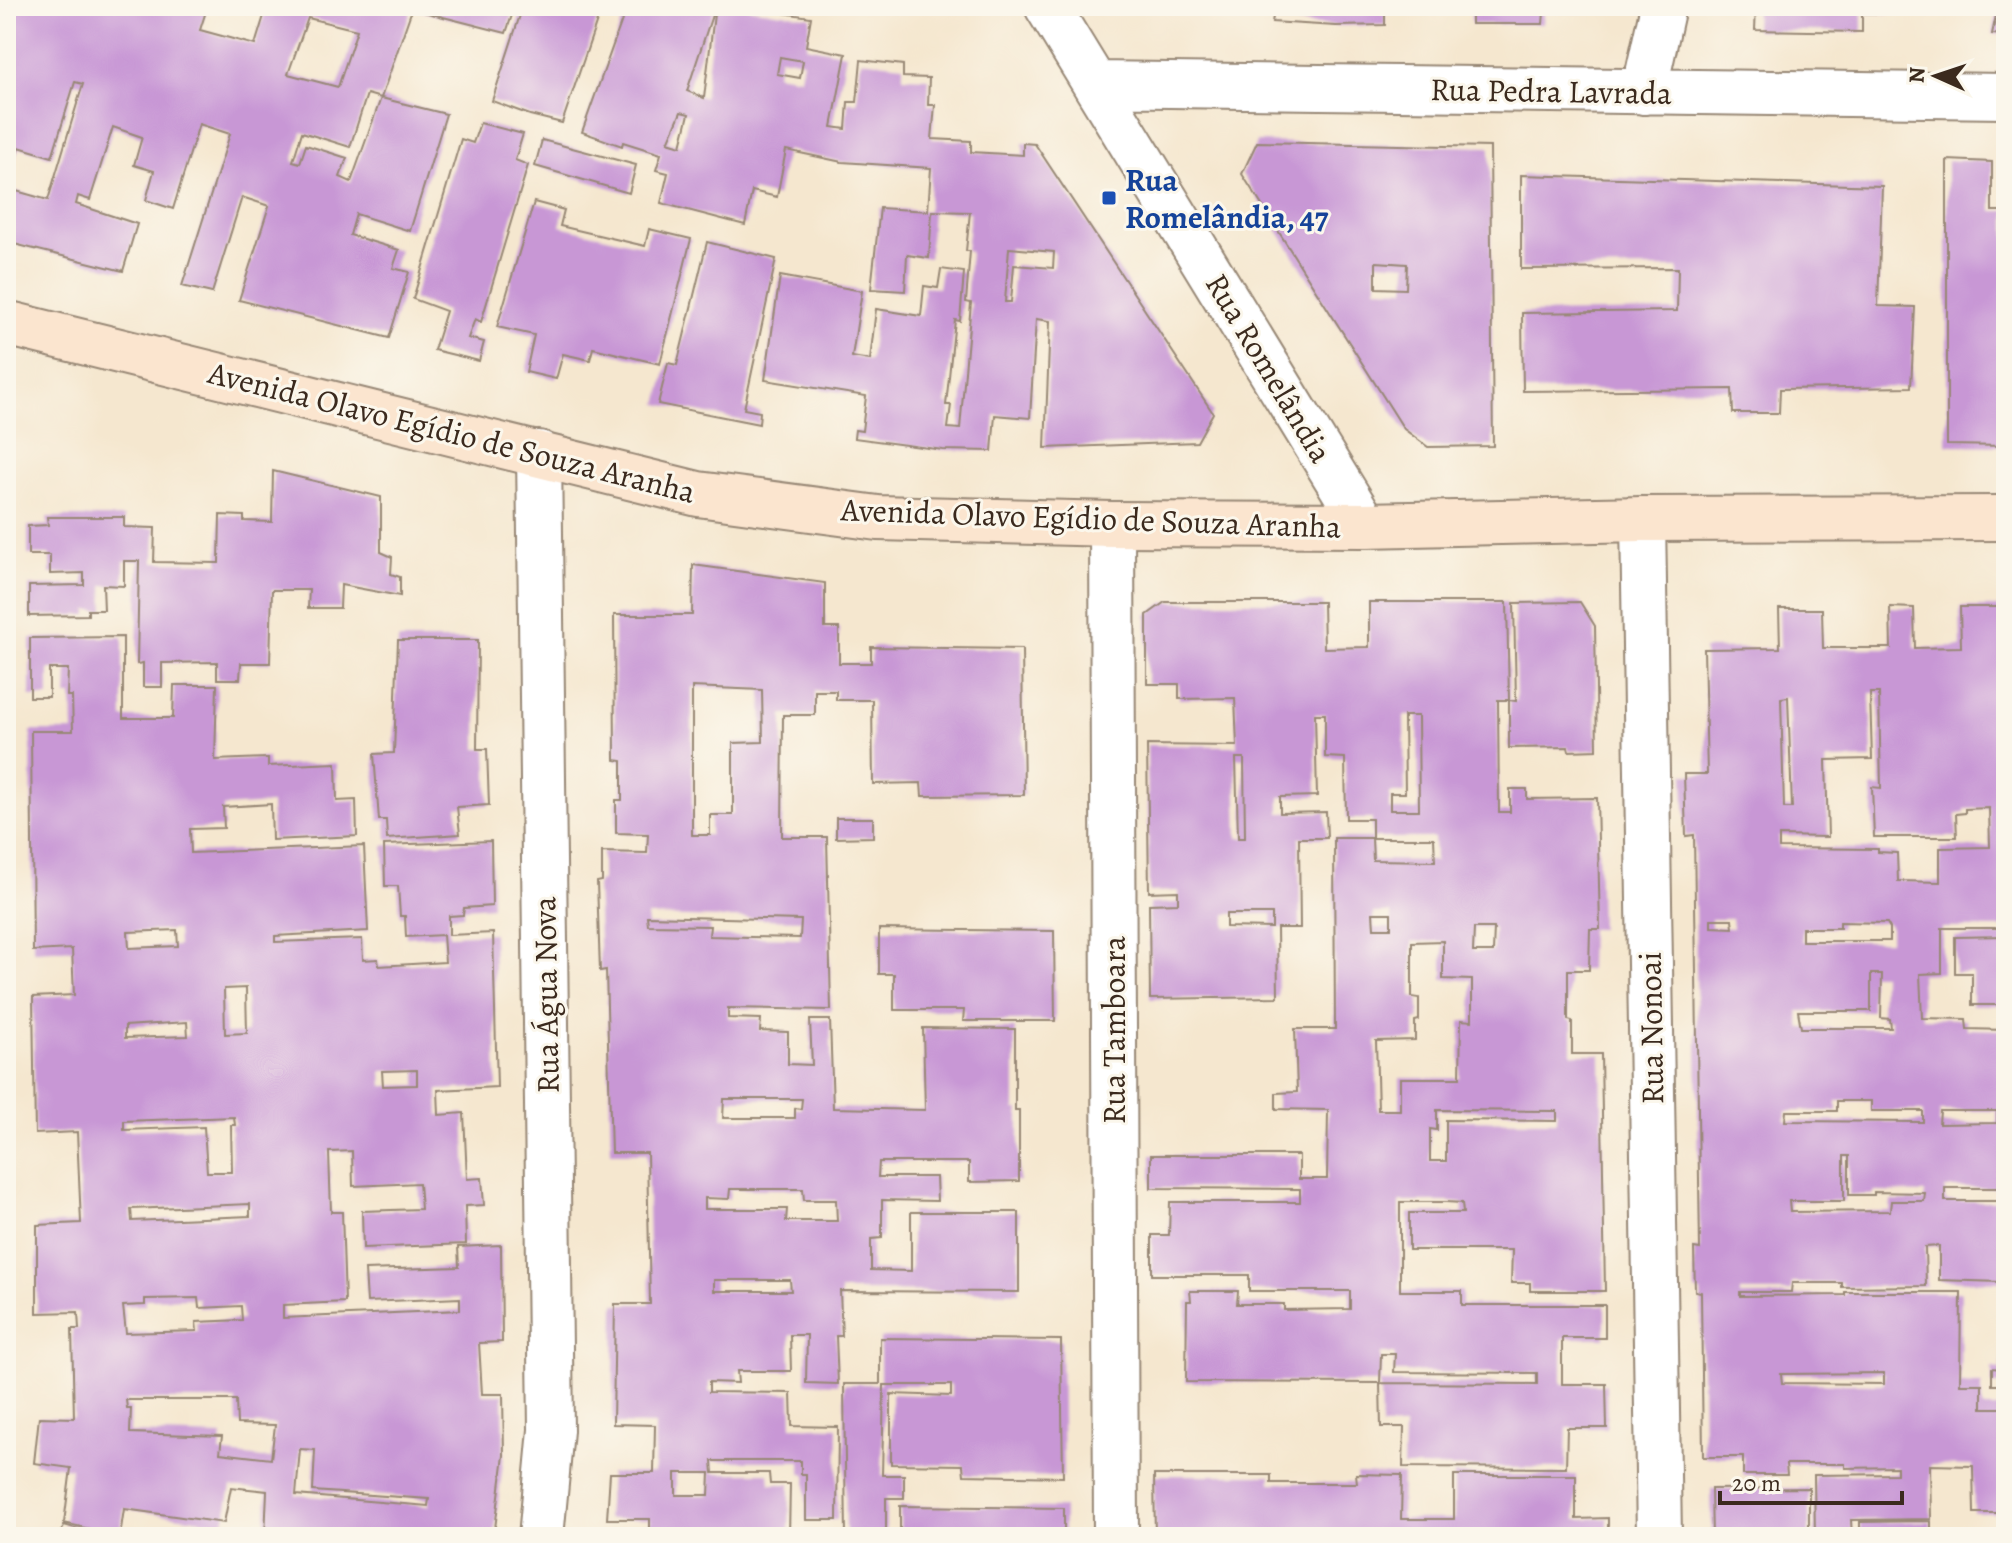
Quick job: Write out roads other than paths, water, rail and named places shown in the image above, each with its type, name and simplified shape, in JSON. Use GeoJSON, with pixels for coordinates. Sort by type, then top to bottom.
{"type":"FeatureCollection","features":[{"type":"Feature","properties":{"kind":"main road","name":"Avenida Olavo Egídio de Souza Aranha"},"geometry":{"type":"LineString","coordinates":[[6,323],[698,494],[878,518],[1112,524],[1365,525],[1643,519],[2006,518]]}},
{"type":"Feature","properties":{"kind":"street"},"geometry":{"type":"LineString","coordinates":[[1644,92],[1663,6]]}},
{"type":"Feature","properties":{"kind":"street","name":"Rua Romelândia"},"geometry":{"type":"LineString","coordinates":[[1058,13],[1096,84],[1365,525]]}},
{"type":"Feature","properties":{"kind":"street","name":"Rua Pedra Lavrada"},"geometry":{"type":"LineString","coordinates":[[1096,84],[2006,96]]}},
{"type":"Feature","properties":{"kind":"street","name":"Rua Água Nova"},"geometry":{"type":"LineString","coordinates":[[539,453],[551,1430],[541,1537]]}},
{"type":"Feature","properties":{"kind":"street","name":"Rua Nonoai"},"geometry":{"type":"LineString","coordinates":[[1643,519],[1659,1537]]}},
{"type":"Feature","properties":{"kind":"street","name":"Rua Tamboara"},"geometry":{"type":"LineString","coordinates":[[1112,524],[1116,1537]]}},
{"type":"Feature","properties":{"kind":"place","name":"Rua Romelândia, 47"},"geometry":{"type":"Point","coordinates":[1109,198]}}]}
